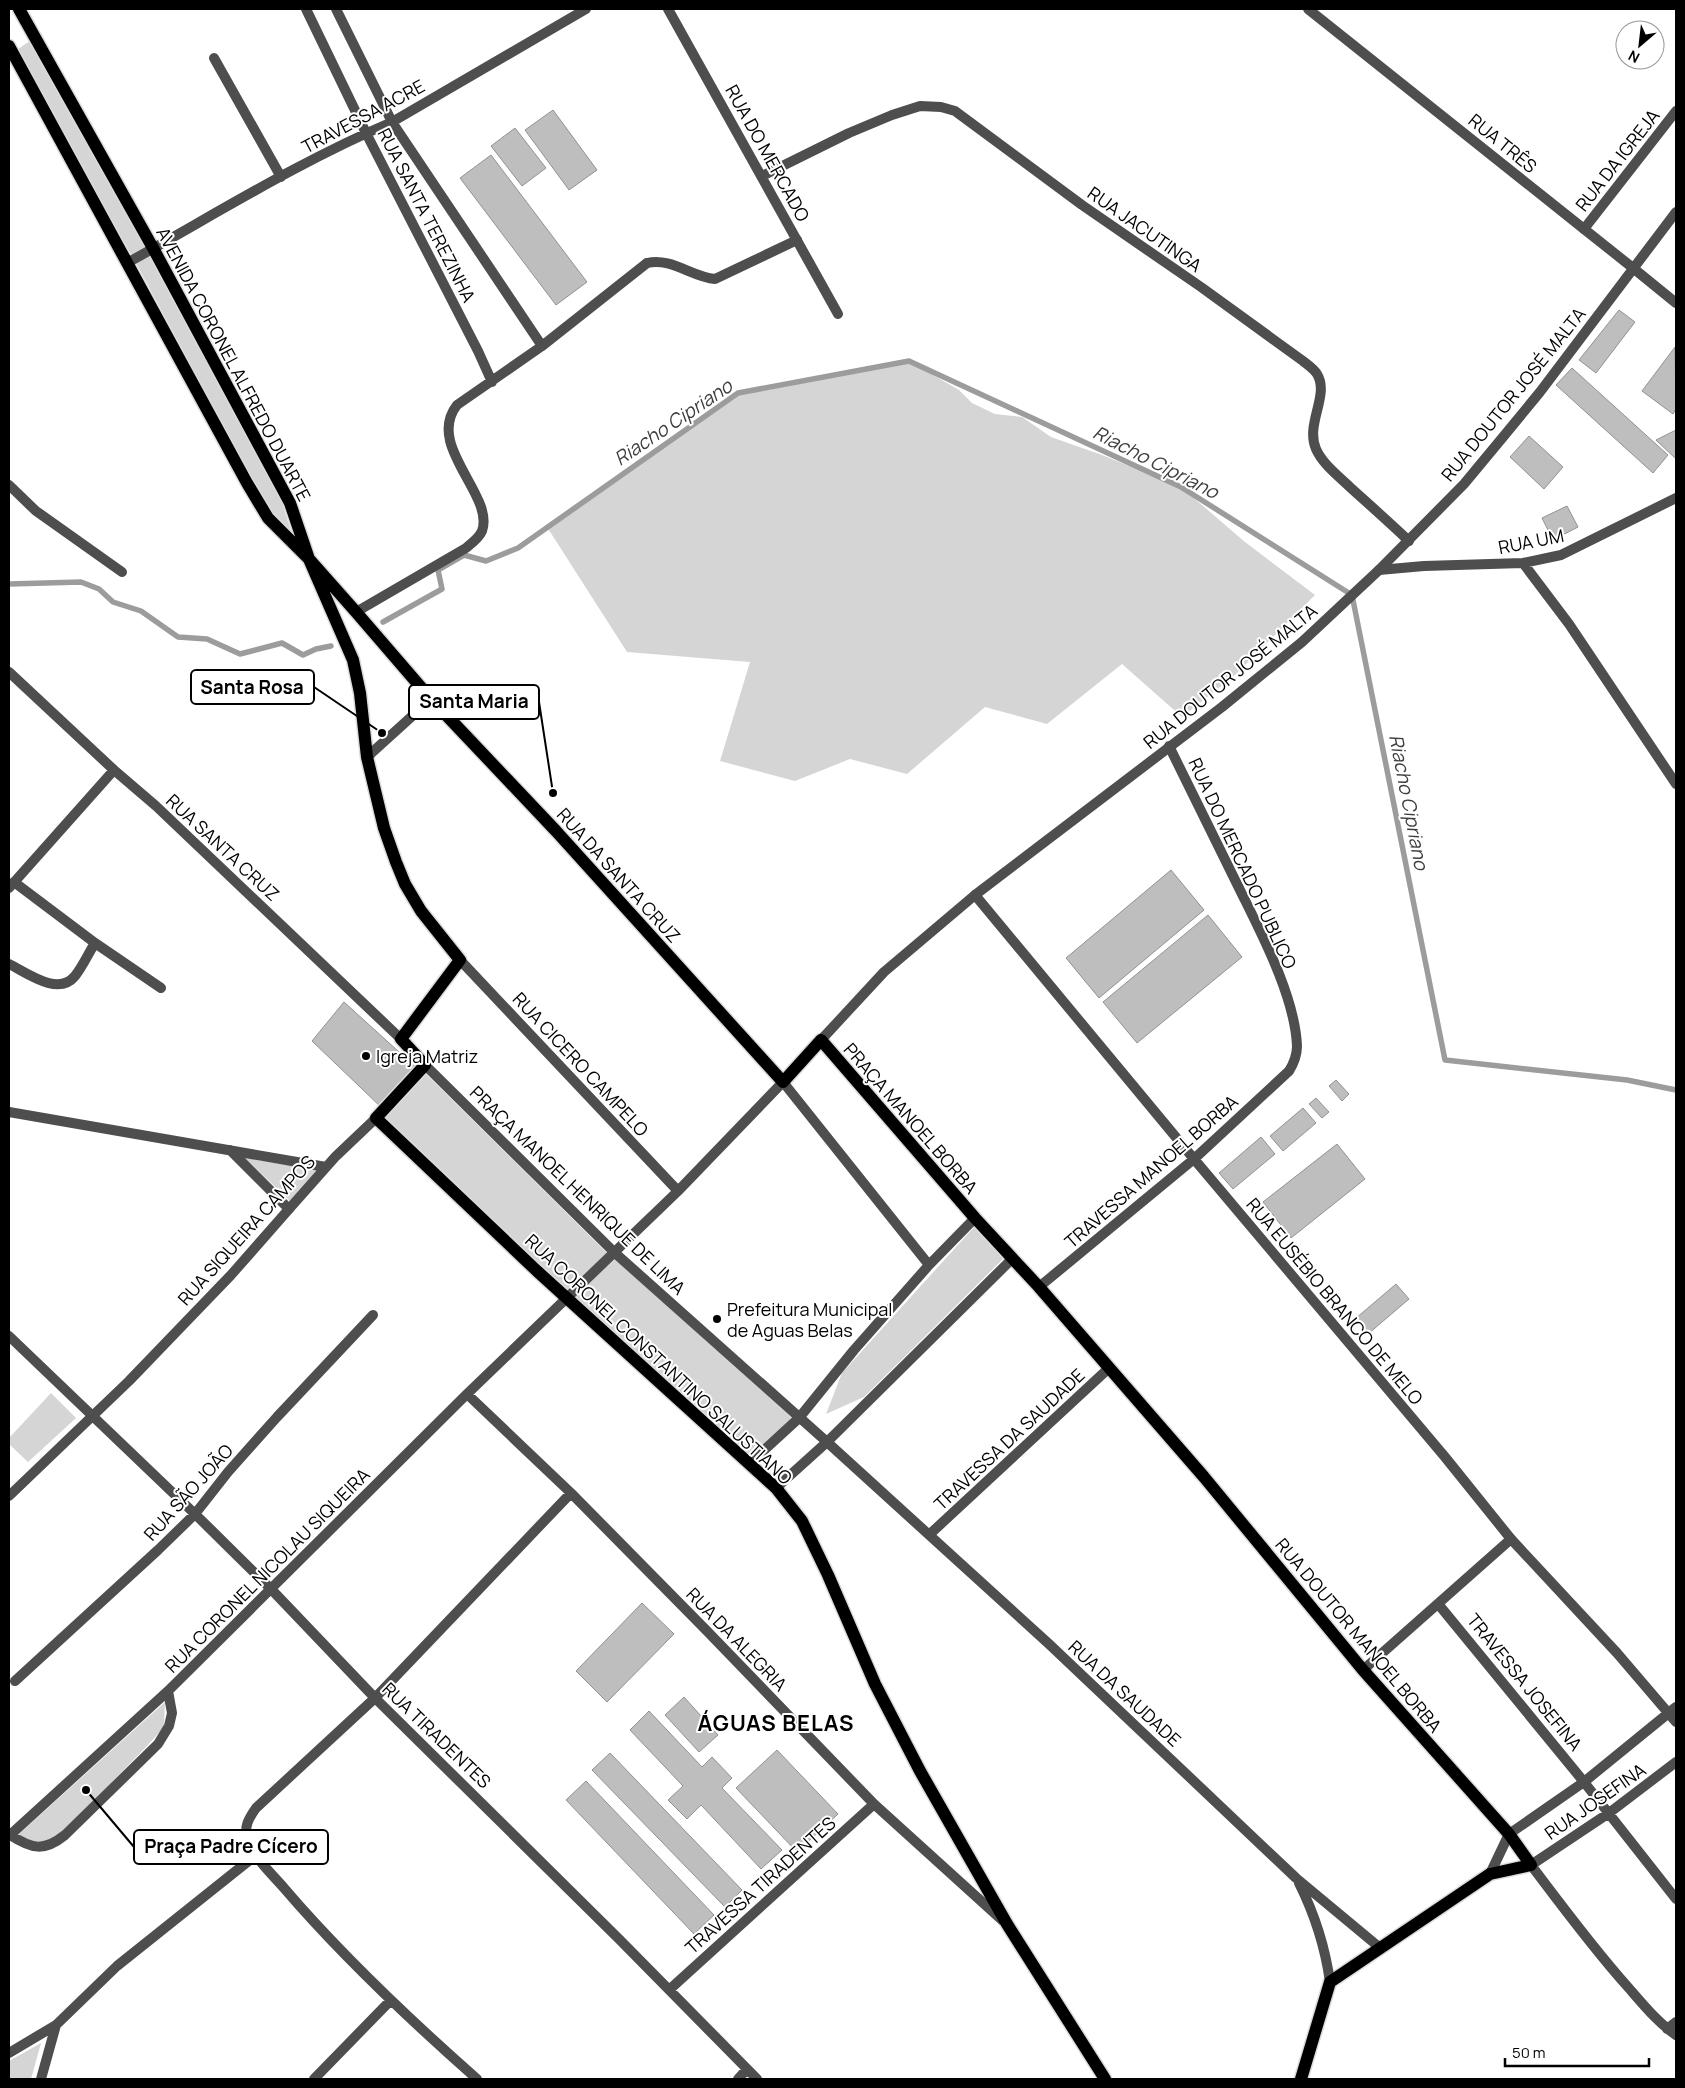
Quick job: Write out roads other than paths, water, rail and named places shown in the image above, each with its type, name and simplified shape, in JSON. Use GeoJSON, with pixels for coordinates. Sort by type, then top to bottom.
{"type":"FeatureCollection","features":[{"type":"Feature","properties":{"kind":"main road","name":"AVENIDA CORONEL ALFREDO DUARTE"},"geometry":{"type":"LineString","coordinates":[[19,9],[153,248],[290,503],[309,559],[355,667],[367,756],[384,828],[405,884],[421,911],[460,960]]}},
{"type":"Feature","properties":{"kind":"main road"},"geometry":{"type":"LineString","coordinates":[[9,46],[247,483],[268,518],[309,559]]}},
{"type":"Feature","properties":{"kind":"main road","name":"RUA DA SANTA CRUZ"},"geometry":{"type":"LineString","coordinates":[[309,559],[431,700],[556,830],[783,1082]]}},
{"type":"Feature","properties":{"kind":"main road"},"geometry":{"type":"LineString","coordinates":[[425,1065],[401,1040],[460,960]]}},
{"type":"Feature","properties":{"kind":"main road"},"geometry":{"type":"LineString","coordinates":[[783,1082],[821,1040]]}},
{"type":"Feature","properties":{"kind":"main road","name":"PRAÇA MANOEL BORBA"},"geometry":{"type":"LineString","coordinates":[[821,1040],[975,1218],[1013,1258]]}},
{"type":"Feature","properties":{"kind":"main road","name":"RUA SIQUEIRA CAMPOS"},"geometry":{"type":"LineString","coordinates":[[376,1118],[425,1065]]}},
{"type":"Feature","properties":{"kind":"main road","name":"RUA CORONEL CONSTANTINO SALUSTIANO"},"geometry":{"type":"LineString","coordinates":[[376,1118],[537,1271],[568,1297],[776,1488],[802,1521],[828,1575],[875,1684],[920,1771],[1006,1924],[1105,2079]]}},
{"type":"Feature","properties":{"kind":"main road","name":"RUA DOUTOR MANOEL BORBA"},"geometry":{"type":"LineString","coordinates":[[1013,1258],[1204,1477],[1363,1670],[1509,1834],[1531,1865]]}},
{"type":"Feature","properties":{"kind":"main road"},"geometry":{"type":"LineString","coordinates":[[1301,2079],[1330,1982],[1379,1947],[1490,1874],[1531,1865]]}},
{"type":"Feature","properties":{"kind":"street","name":"RUA SANTA TEREZINHA"},"geometry":{"type":"LineString","coordinates":[[306,9],[366,133],[478,351],[492,382]]}},
{"type":"Feature","properties":{"kind":"street","name":"RUA SANTA TEREZINHA"},"geometry":{"type":"LineString","coordinates":[[336,9],[392,122],[542,346]]}},
{"type":"Feature","properties":{"kind":"street","name":"TRAVESSA ACRE"},"geometry":{"type":"LineString","coordinates":[[127,263],[281,178],[366,133],[392,122],[586,9]]}},
{"type":"Feature","properties":{"kind":"street","name":"RUA DO MERCADO"},"geometry":{"type":"LineString","coordinates":[[668,9],[838,314]]}},
{"type":"Feature","properties":{"kind":"street","name":"RUA TRÊS"},"geometry":{"type":"LineString","coordinates":[[1308,9],[1320,12],[1676,303]]}},
{"type":"Feature","properties":{"kind":"street"},"geometry":{"type":"LineString","coordinates":[[214,58],[281,178]]}},
{"type":"Feature","properties":{"kind":"street","name":"RUA JACUTINGA"},"geometry":{"type":"LineString","coordinates":[[762,176],[892,115],[920,106],[941,107],[955,111],[1082,205],[1304,361],[1316,372],[1321,382],[1321,389],[1313,431],[1316,448],[1321,458],[1409,541]]}},
{"type":"Feature","properties":{"kind":"street","name":"RUA DA IGREJA"},"geometry":{"type":"LineString","coordinates":[[1584,229],[1676,111]]}},
{"type":"Feature","properties":{"kind":"street"},"geometry":{"type":"LineString","coordinates":[[1633,268],[1676,212]]}},
{"type":"Feature","properties":{"kind":"street"},"geometry":{"type":"LineString","coordinates":[[356,612],[466,548],[476,540],[482,530],[484,519],[480,507],[452,447],[447,426],[452,411],[466,398],[542,346],[647,263],[669,264],[715,279],[797,240]]}},
{"type":"Feature","properties":{"kind":"street","name":"RUA DOUTOR JOSÉ MALTA"},"geometry":{"type":"LineString","coordinates":[[821,1040],[884,972],[975,895],[1169,746],[1222,708],[1302,642],[1379,570],[1464,484],[1540,392],[1633,268]]}},
{"type":"Feature","properties":{"kind":"street"},"geometry":{"type":"LineString","coordinates":[[9,485],[43,516],[122,572]]}},
{"type":"Feature","properties":{"kind":"street","name":"RUA UM"},"geometry":{"type":"LineString","coordinates":[[1379,570],[1424,566],[1523,563],[1568,552],[1676,498]]}},
{"type":"Feature","properties":{"kind":"street"},"geometry":{"type":"LineString","coordinates":[[1523,563],[1569,624],[1676,784]]}},
{"type":"Feature","properties":{"kind":"street","name":"RUA SANTA CRUZ"},"geometry":{"type":"LineString","coordinates":[[9,672],[114,770],[170,819],[401,1040]]}},
{"type":"Feature","properties":{"kind":"street"},"geometry":{"type":"LineString","coordinates":[[367,756],[431,700]]}},
{"type":"Feature","properties":{"kind":"street","name":"RUA DO MERCADO PUBLICO"},"geometry":{"type":"LineString","coordinates":[[1169,746],[1265,942],[1281,982],[1291,1016],[1297,1047],[1293,1065],[1282,1078]]}},
{"type":"Feature","properties":{"kind":"street"},"geometry":{"type":"LineString","coordinates":[[114,770],[11,885],[161,988]]}},
{"type":"Feature","properties":{"kind":"street","name":"RUA EUSÉBIO BRANCO DE MELO"},"geometry":{"type":"LineString","coordinates":[[975,895],[1194,1159],[1439,1449],[1511,1539],[1616,1653],[1672,1710],[1676,1722]]}},
{"type":"Feature","properties":{"kind":"street"},"geometry":{"type":"LineString","coordinates":[[9,964],[46,982],[58,986],[63,985],[74,977],[95,943]]}},
{"type":"Feature","properties":{"kind":"street","name":"RUA CICERO CAMPELO"},"geometry":{"type":"LineString","coordinates":[[460,960],[678,1191]]}},
{"type":"Feature","properties":{"kind":"street","name":"PRAÇA MANOEL HENRIQUE DE LIMA"},"geometry":{"type":"LineString","coordinates":[[425,1065],[615,1253],[827,1442]]}},
{"type":"Feature","properties":{"kind":"street","name":"TRAVESSA MANOEL BORBA"},"geometry":{"type":"LineString","coordinates":[[1039,1288],[1194,1159],[1282,1078]]}},
{"type":"Feature","properties":{"kind":"street"},"geometry":{"type":"LineString","coordinates":[[783,1082],[929,1265]]}},
{"type":"Feature","properties":{"kind":"street","name":"RUA CORONEL NICOLAU SIQUEIRA"},"geometry":{"type":"LineString","coordinates":[[10,1835],[20,1841],[38,1847],[48,1846],[65,1835],[158,1744],[169,1726],[172,1713],[168,1691],[467,1394],[678,1191],[783,1082]]}},
{"type":"Feature","properties":{"kind":"street"},"geometry":{"type":"LineString","coordinates":[[9,1112],[326,1167]]}},
{"type":"Feature","properties":{"kind":"street","name":"RUA SIQUEIRA CAMPOS"},"geometry":{"type":"LineString","coordinates":[[91,1417],[129,1381],[231,1275],[326,1167],[376,1118]]}},
{"type":"Feature","properties":{"kind":"street"},"geometry":{"type":"LineString","coordinates":[[230,1150],[289,1209]]}},
{"type":"Feature","properties":{"kind":"street"},"geometry":{"type":"LineString","coordinates":[[749,1464],[799,1418],[854,1350],[929,1265],[975,1218]]}},
{"type":"Feature","properties":{"kind":"street"},"geometry":{"type":"LineString","coordinates":[[776,1488],[827,1442],[1013,1258]]}},
{"type":"Feature","properties":{"kind":"street","name":"RUA SÃO JOÃO"},"geometry":{"type":"LineString","coordinates":[[15,1681],[195,1514],[228,1472],[373,1314]]}},
{"type":"Feature","properties":{"kind":"street","name":"RUA TIRADENTES"},"geometry":{"type":"LineString","coordinates":[[9,1336],[271,1589],[375,1698],[757,2079]]}},
{"type":"Feature","properties":{"kind":"street","name":"TRAVESSA DA SAUDADE"},"geometry":{"type":"LineString","coordinates":[[930,1534],[1109,1368]]}},
{"type":"Feature","properties":{"kind":"street","name":"RUA DA ALEGRIA"},"geometry":{"type":"LineString","coordinates":[[467,1394],[571,1493],[707,1630],[874,1804],[1006,1924]]}},
{"type":"Feature","properties":{"kind":"street"},"geometry":{"type":"LineString","coordinates":[[9,1496],[91,1417]]}},
{"type":"Feature","properties":{"kind":"street"},"geometry":{"type":"LineString","coordinates":[[827,1442],[930,1534]]}},
{"type":"Feature","properties":{"kind":"street"},"geometry":{"type":"LineString","coordinates":[[477,2079],[390,2001],[300,1906],[256,1855],[246,1832],[250,1816],[256,1808],[375,1698],[571,1493]]}},
{"type":"Feature","properties":{"kind":"street","name":"RUA DA SAUDADE"},"geometry":{"type":"LineString","coordinates":[[930,1534],[1296,1878],[1379,1947]]}},
{"type":"Feature","properties":{"kind":"street"},"geometry":{"type":"LineString","coordinates":[[1363,1670],[1439,1605],[1511,1539]]}},
{"type":"Feature","properties":{"kind":"street","name":"TRAVESSA JOSEFINA"},"geometry":{"type":"LineString","coordinates":[[1439,1605],[1609,1813],[1676,1899]]}},
{"type":"Feature","properties":{"kind":"street"},"geometry":{"type":"LineString","coordinates":[[10,1835],[168,1691]]}},
{"type":"Feature","properties":{"kind":"street","name":"RUA JOSEFINA"},"geometry":{"type":"LineString","coordinates":[[1509,1834],[1584,1782],[1672,1710]]}},
{"type":"Feature","properties":{"kind":"street","name":"RUA JOSEFINA"},"geometry":{"type":"LineString","coordinates":[[1531,1865],[1609,1813],[1676,1762]]}},
{"type":"Feature","properties":{"kind":"street","name":"TRAVESSA TIRADENTES"},"geometry":{"type":"LineString","coordinates":[[668,1990],[874,1804]]}},
{"type":"Feature","properties":{"kind":"street"},"geometry":{"type":"LineString","coordinates":[[1490,1874],[1509,1834]]}},
{"type":"Feature","properties":{"kind":"street"},"geometry":{"type":"LineString","coordinates":[[9,2053],[56,2025],[117,1966],[256,1855]]}},
{"type":"Feature","properties":{"kind":"street","name":"RUA DOUTOR MANOEL BORBA"},"geometry":{"type":"LineString","coordinates":[[1531,1865],[1599,1955],[1640,2001],[1667,2029],[1676,2035]]}},
{"type":"Feature","properties":{"kind":"street","name":"RUA DA SAUDADE"},"geometry":{"type":"LineString","coordinates":[[1296,1878],[1318,1927],[1326,1954],[1330,1982]]}},
{"type":"Feature","properties":{"kind":"street"},"geometry":{"type":"LineString","coordinates":[[314,2079],[390,2001]]}},
{"type":"Feature","properties":{"kind":"street"},"geometry":{"type":"LineString","coordinates":[[1667,2029],[1676,2022]]}},
{"type":"Feature","properties":{"kind":"street"},"geometry":{"type":"LineString","coordinates":[[41,2079],[56,2025]]}},
{"type":"Feature","properties":{"kind":"street"},"geometry":{"type":"LineString","coordinates":[[738,2079],[747,2069]]}},
{"type":"Feature","properties":{"kind":"waterway","name":"Riacho Cipriano"},"geometry":{"type":"LineString","coordinates":[[383,622],[442,589],[438,570],[464,555],[486,561],[518,548],[738,393],[909,361],[1181,487],[1352,595],[1445,1060],[1627,1080],[1676,1090]]}},
{"type":"Feature","properties":{"kind":"waterway","name":"Riacho Cipriano"},"geometry":{"type":"LineString","coordinates":[[9,584],[81,582],[99,589],[113,602],[141,611],[178,637],[207,639],[240,654],[282,643],[303,655],[316,649],[331,646]]}},
{"type":"Feature","properties":{"kind":"place","name":"Santa Rosa"},"geometry":{"type":"Point","coordinates":[382,733]}},
{"type":"Feature","properties":{"kind":"place","name":"Santa Maria"},"geometry":{"type":"Point","coordinates":[553,793]}},
{"type":"Feature","properties":{"kind":"place","name":"Igreja Matriz"},"geometry":{"type":"Point","coordinates":[366,1056]}},
{"type":"Feature","properties":{"kind":"place","name":"Prefeitura Municipal de Aguas Belas"},"geometry":{"type":"Point","coordinates":[717,1319]}},
{"type":"Feature","properties":{"kind":"place","name":"Praça Padre Cícero"},"geometry":{"type":"Point","coordinates":[86,1790]}},
{"type":"Feature","properties":{"kind":"district","name":"ÁGUAS BELAS"},"geometry":{"type":"Point","coordinates":[776,1723]}}]}
